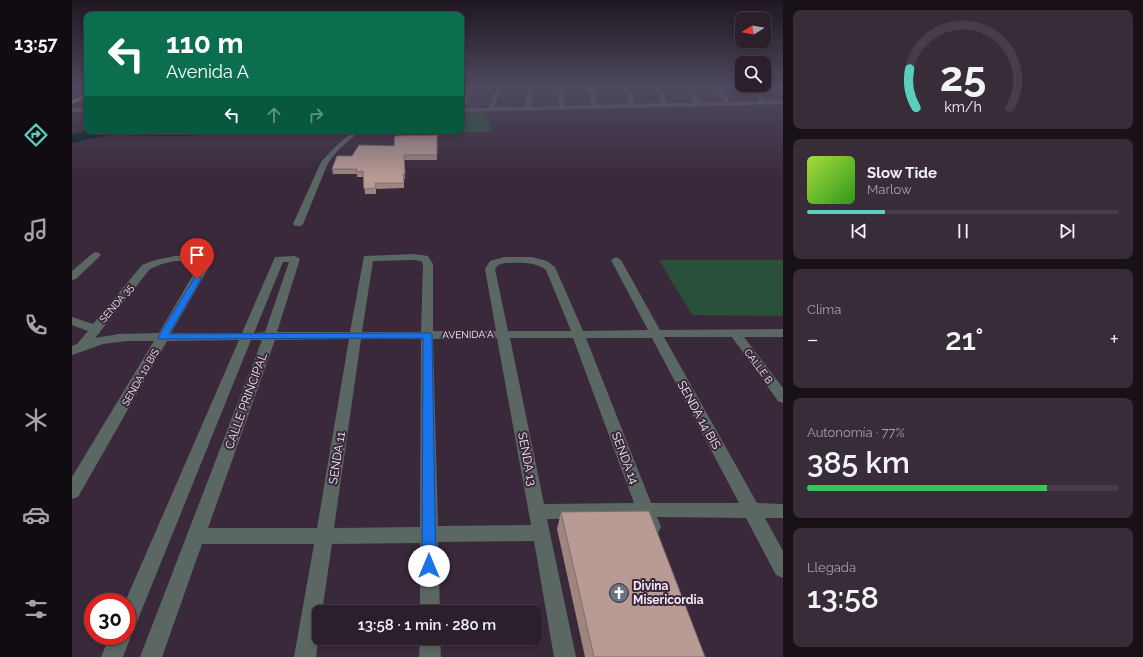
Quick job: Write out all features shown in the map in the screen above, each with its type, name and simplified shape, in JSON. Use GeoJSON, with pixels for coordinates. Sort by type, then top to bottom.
{"type":"FeatureCollection","features":[{"type":"Feature","properties":{"kind":"street"},"geometry":{"type":"LineString","coordinates":[[298,224],[325,162],[336,149],[354,134]]}},
{"type":"Feature","properties":{"kind":"street"},"geometry":{"type":"LineString","coordinates":[[72,277],[96,255]]}},
{"type":"Feature","properties":{"kind":"street","name":"SENDA 11"},"geometry":{"type":"LineString","coordinates":[[305,657],[368,258],[424,258],[428,264],[427,335]]}},
{"type":"Feature","properties":{"kind":"street","name":"SENDA 35"},"geometry":{"type":"LineString","coordinates":[[77,349],[146,267],[154,262],[164,260],[200,259],[205,262]]}},
{"type":"Feature","properties":{"kind":"street","name":"CALLE PRINCIPAL"},"geometry":{"type":"LineString","coordinates":[[136,601],[279,259],[295,259],[270,336],[151,657]]}},
{"type":"Feature","properties":{"kind":"street","name":"SENDA 13"},"geometry":{"type":"LineString","coordinates":[[543,262],[532,260],[504,260],[494,263],[490,269],[565,657]]}},
{"type":"Feature","properties":{"kind":"street","name":"SENDA 14 BIS"},"geometry":{"type":"LineString","coordinates":[[616,260],[648,318],[654,334],[783,569]]}},
{"type":"Feature","properties":{"kind":"street","name":"SENDA 10 BIS"},"geometry":{"type":"LineString","coordinates":[[72,492],[204,268],[205,262]]}},
{"type":"Feature","properties":{"kind":"street","name":"SENDA 14"},"geometry":{"type":"LineString","coordinates":[[543,262],[550,269],[578,334],[656,539]]}},
{"type":"Feature","properties":{"kind":"street"},"geometry":{"type":"LineString","coordinates":[[72,321],[95,329]]}},
{"type":"Feature","properties":{"kind":"street","name":"AVENIDA A"},"geometry":{"type":"LineString","coordinates":[[77,349],[113,338],[783,333]]}},
{"type":"Feature","properties":{"kind":"street","name":"CALLE B"},"geometry":{"type":"LineString","coordinates":[[736,334],[783,398]]}},
{"type":"Feature","properties":{"kind":"street"},"geometry":{"type":"LineString","coordinates":[[427,335],[430,605]]}},
{"type":"Feature","properties":{"kind":"street"},"geometry":{"type":"LineString","coordinates":[[538,512],[645,510],[783,511]]}},
{"type":"Feature","properties":{"kind":"street"},"geometry":{"type":"LineString","coordinates":[[196,536],[541,533]]}},
{"type":"Feature","properties":{"kind":"street"},"geometry":{"type":"LineString","coordinates":[[112,657],[117,645]]}},
{"type":"Feature","properties":{"kind":"street"},"geometry":{"type":"LineString","coordinates":[[430,645],[430,657]]}},
{"type":"Feature","properties":{"kind":"green space"},"geometry":{"type":"Polygon","coordinates":[[[464,118],[487,118],[493,132],[464,132],[464,118]]]}},
{"type":"Feature","properties":{"kind":"green space"},"geometry":{"type":"Polygon","coordinates":[[[659,260],[783,260],[783,316],[692,315],[659,260]]]}},
{"type":"Feature","properties":{"kind":"building"},"geometry":{"type":"Polygon","coordinates":[[[437,135],[437,155],[404,155],[404,183],[375,183],[376,188],[364,189],[363,171],[356,172],[357,169],[332,169],[337,156],[352,156],[359,145],[394,146],[395,136],[437,135]]]}},
{"type":"Feature","properties":{"kind":"building","name":"Divina Misericordia"},"geometry":{"type":"Polygon","coordinates":[[[649,511],[705,657],[594,657],[561,512],[649,511]]]}},
{"type":"Feature","properties":{"kind":"waterway"},"geometry":{"type":"LineString","coordinates":[[72,139],[93,134]]}},
{"type":"Feature","properties":{"kind":"place","name":"Divina Misericordia"},"geometry":{"type":"Point","coordinates":[619,593]}},
{"type":"Feature","properties":{"kind":"route"},"geometry":{"type":"LineString","coordinates":[[197,279],[162,337],[427,335],[429,566]]}}]}
